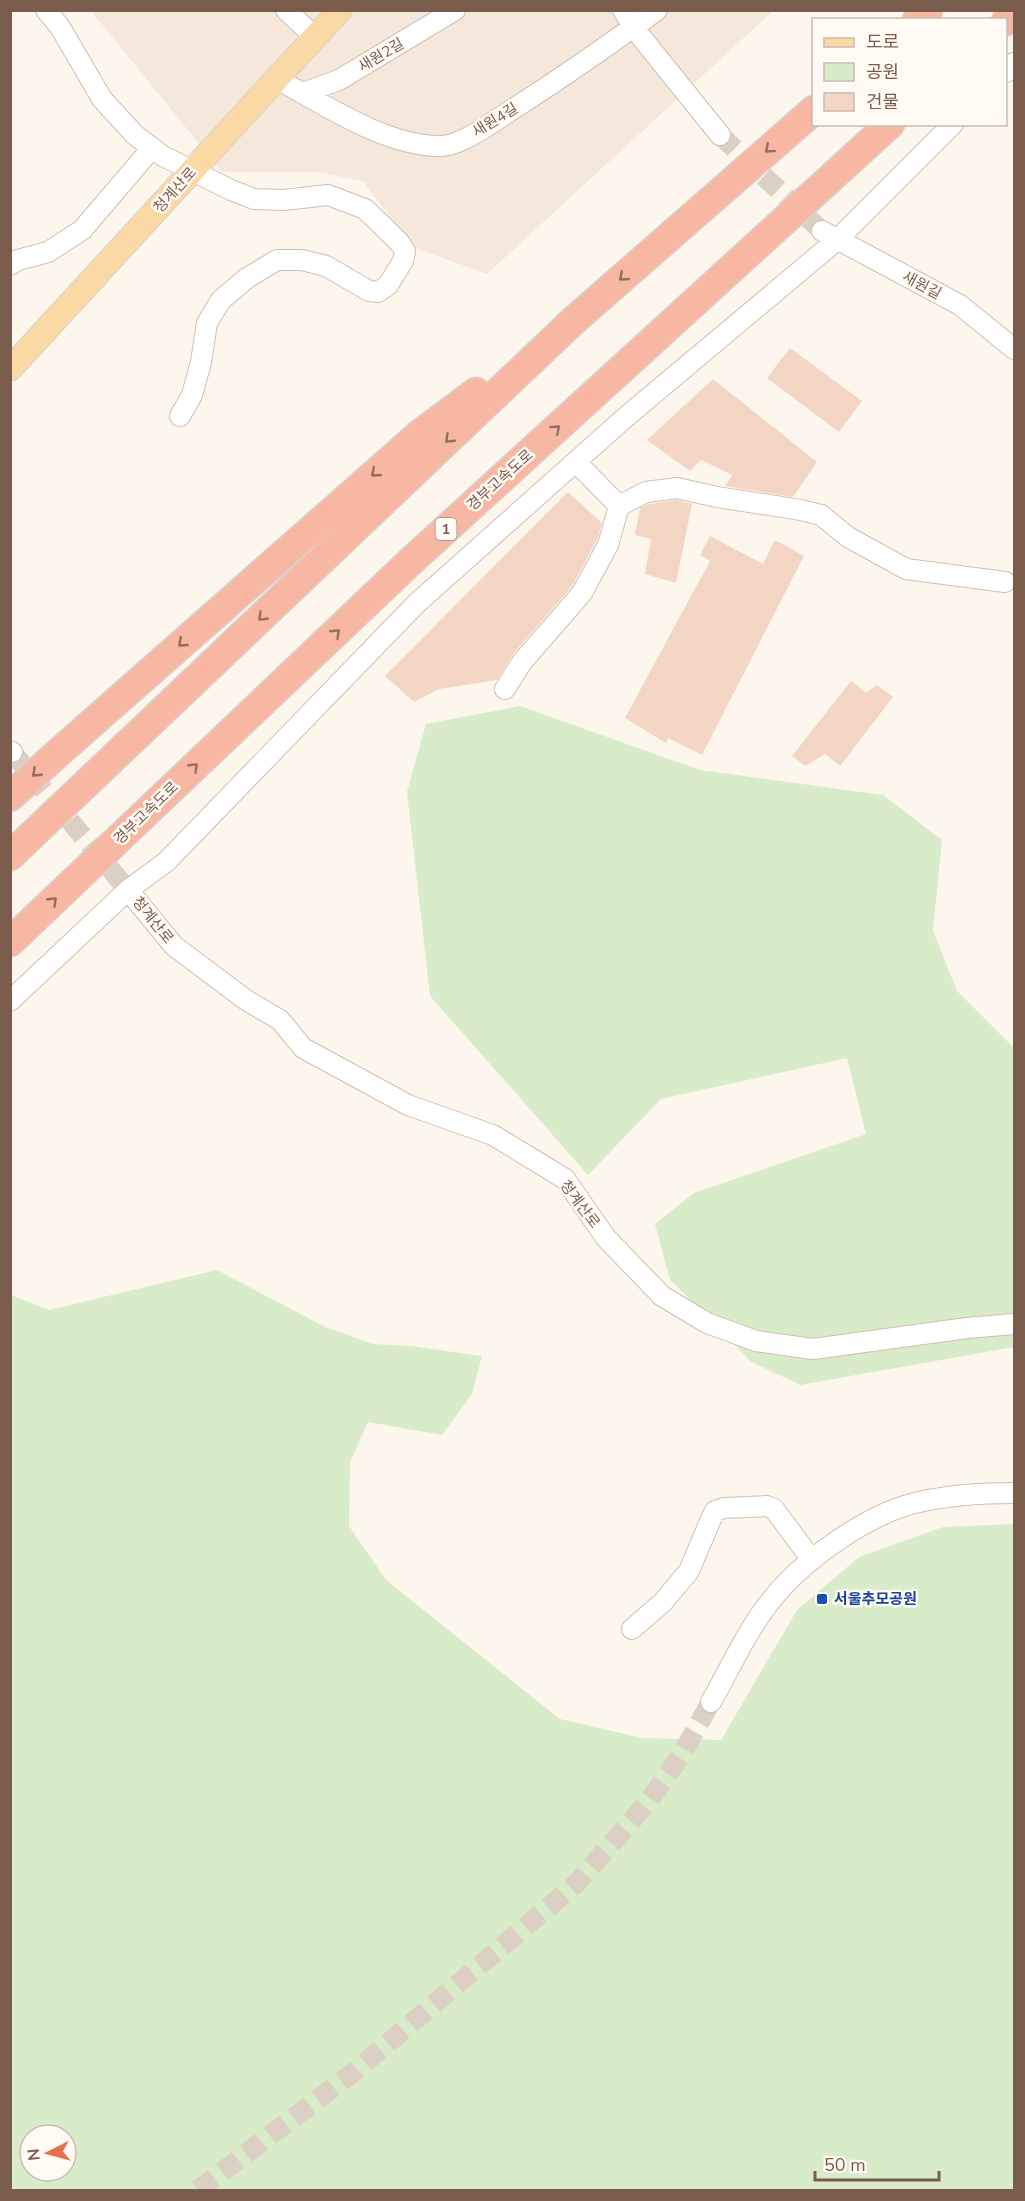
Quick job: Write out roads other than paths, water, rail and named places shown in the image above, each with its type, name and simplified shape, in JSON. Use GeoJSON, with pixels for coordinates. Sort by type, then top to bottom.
{"type":"FeatureCollection","features":[{"type":"Feature","properties":{"kind":"highway"},"geometry":{"type":"LineString","coordinates":[[10,856],[572,322],[812,111]]}},
{"type":"Feature","properties":{"kind":"highway","name":"경부고속도로"},"geometry":{"type":"LineString","coordinates":[[10,942],[410,562],[888,126]]}},
{"type":"Feature","properties":{"kind":"highway"},"geometry":{"type":"LineString","coordinates":[[12,796],[66,745],[420,434],[572,322]]}},
{"type":"Feature","properties":{"kind":"main road","name":"청계산로"},"geometry":{"type":"LineString","coordinates":[[10,369],[340,10]]}},
{"type":"Feature","properties":{"kind":"street"},"geometry":{"type":"LineString","coordinates":[[46,10],[60,27],[102,99],[135,135],[163,156],[254,199],[284,200],[328,195],[365,209],[399,242],[405,251],[403,261],[388,285],[378,292],[369,291],[326,267],[302,260],[277,260],[247,278],[221,300],[207,323],[201,362],[192,395],[180,416]]}},
{"type":"Feature","properties":{"kind":"street"},"geometry":{"type":"LineString","coordinates":[[286,10],[315,37]]}},
{"type":"Feature","properties":{"kind":"street","name":"새원2길"},"geometry":{"type":"LineString","coordinates":[[303,93],[339,80],[455,10]]}},
{"type":"Feature","properties":{"kind":"street","name":"새원4길"},"geometry":{"type":"LineString","coordinates":[[277,79],[362,126],[411,142],[442,146],[470,137],[553,84],[628,19],[657,10]]}},
{"type":"Feature","properties":{"kind":"street"},"geometry":{"type":"LineString","coordinates":[[628,19],[720,135]]}},
{"type":"Feature","properties":{"kind":"street"},"geometry":{"type":"LineString","coordinates":[[10,1001],[128,890],[166,862],[417,603],[951,126]]}},
{"type":"Feature","properties":{"kind":"street"},"geometry":{"type":"LineString","coordinates":[[10,265],[18,260],[48,252],[82,230],[152,148]]}},
{"type":"Feature","properties":{"kind":"street","name":"새원길"},"geometry":{"type":"LineString","coordinates":[[830,235],[960,305],[1014,349]]}},
{"type":"Feature","properties":{"kind":"street"},"geometry":{"type":"LineString","coordinates":[[576,462],[619,506]]}},
{"type":"Feature","properties":{"kind":"street"},"geometry":{"type":"LineString","coordinates":[[505,689],[522,662],[582,593],[608,545],[619,506],[646,492],[677,488],[717,497],[801,510],[821,516],[848,537],[906,569],[1005,582]]}},
{"type":"Feature","properties":{"kind":"street","name":"청계산로"},"geometry":{"type":"LineString","coordinates":[[128,890],[174,946],[246,1000],[280,1020],[303,1048],[408,1105],[493,1135],[565,1179],[606,1238],[662,1296],[707,1323],[756,1341],[813,1349],[967,1328],[1014,1324]]}},
{"type":"Feature","properties":{"kind":"street"},"geometry":{"type":"LineString","coordinates":[[711,1702],[768,1603],[812,1560],[846,1534],[917,1502],[984,1493],[1014,1493]]}},
{"type":"Feature","properties":{"kind":"street"},"geometry":{"type":"LineString","coordinates":[[632,1629],[663,1602],[689,1571],[715,1511],[760,1505],[774,1509],[812,1560]]}},
{"type":"Feature","properties":{"kind":"tunnel"},"geometry":{"type":"LineString","coordinates":[[720,135],[822,231]]}},
{"type":"Feature","properties":{"kind":"tunnel"},"geometry":{"type":"LineString","coordinates":[[12,752],[128,890]]}},
{"type":"Feature","properties":{"kind":"tunnel"},"geometry":{"type":"LineString","coordinates":[[198,2190],[355,2071],[577,1883],[648,1802],[682,1754],[711,1702]]}},
{"type":"Feature","properties":{"kind":"place","name":"서울추모공원"},"geometry":{"type":"Point","coordinates":[822,1599]}}]}
